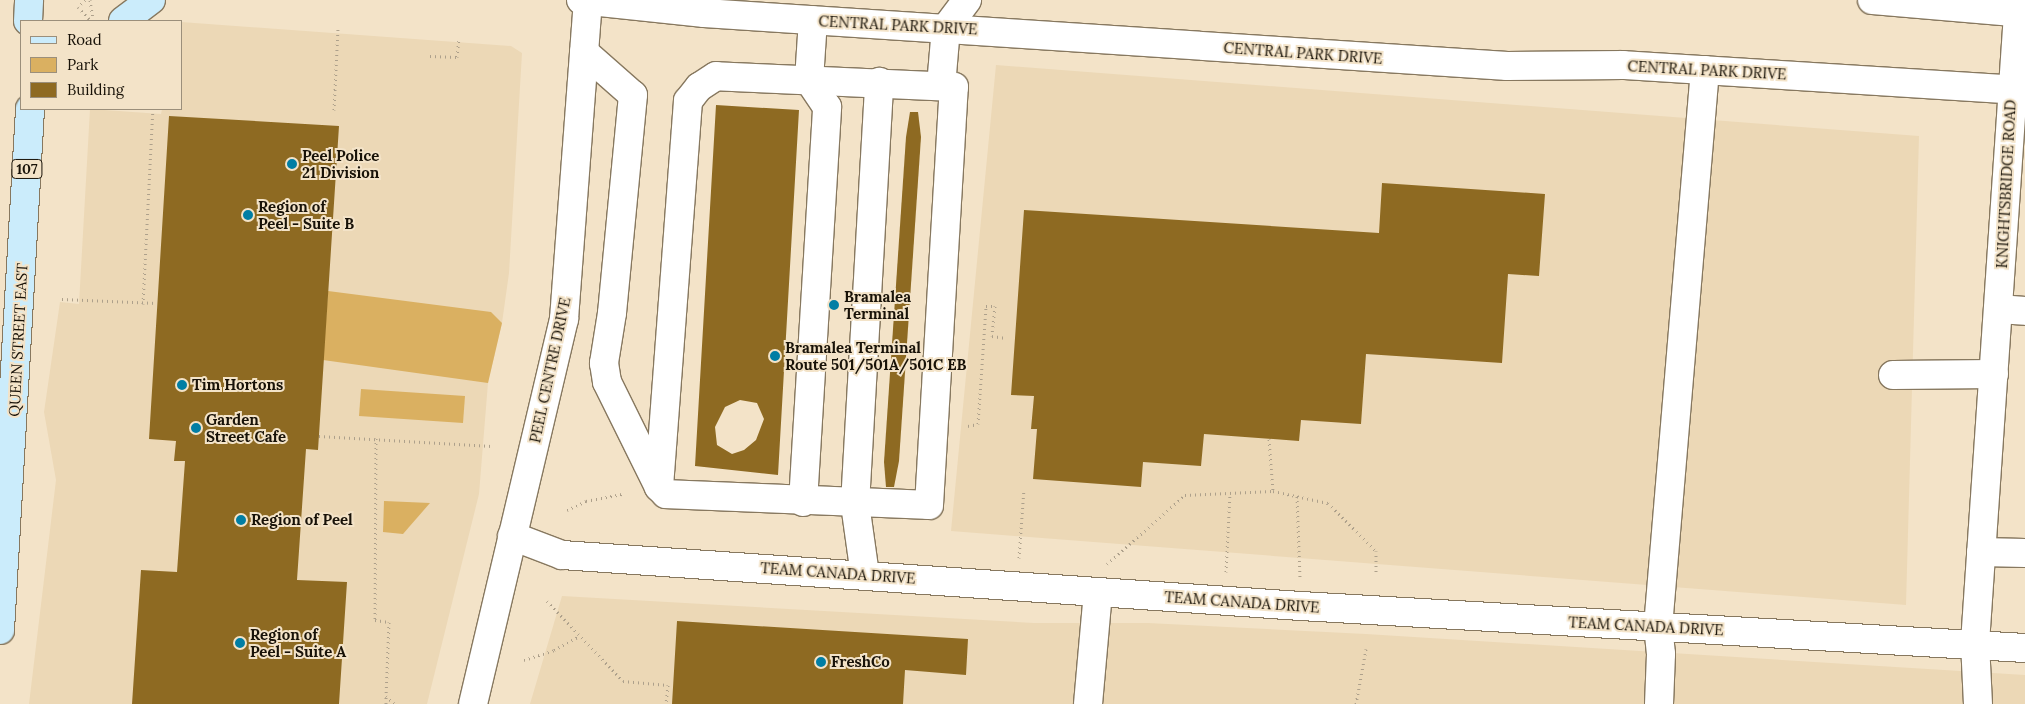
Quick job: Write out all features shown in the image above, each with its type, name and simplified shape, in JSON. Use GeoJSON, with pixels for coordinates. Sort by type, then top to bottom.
{"type":"FeatureCollection","features":[{"type":"Feature","properties":{"kind":"main road"},"geometry":{"type":"LineString","coordinates":[[28,20],[29,0]]}},
{"type":"Feature","properties":{"kind":"main road"},"geometry":{"type":"LineString","coordinates":[[124,20],[151,0]]}},
{"type":"Feature","properties":{"kind":"main road","name":"QUEEN STREET EAST"},"geometry":{"type":"LineString","coordinates":[[0,630],[30,110]]}},
{"type":"Feature","properties":{"kind":"street","name":"CENTRAL PARK DRIVE"},"geometry":{"type":"LineString","coordinates":[[581,0],[813,20],[1507,66],[1624,65],[2018,90]]}},
{"type":"Feature","properties":{"kind":"street","name":"PEEL CENTRE DRIVE"},"geometry":{"type":"LineString","coordinates":[[473,704],[564,319],[588,0]]}},
{"type":"Feature","properties":{"kind":"street"},"geometry":{"type":"LineString","coordinates":[[941,86],[946,28],[967,0]]}},
{"type":"Feature","properties":{"kind":"street"},"geometry":{"type":"LineString","coordinates":[[1872,0],[2020,8]]}},
{"type":"Feature","properties":{"kind":"street","name":"KNIGHTSBRIDGE ROAD"},"geometry":{"type":"LineString","coordinates":[[1978,704],[1975,643],[1998,309],[2018,90],[2020,8]]}},
{"type":"Feature","properties":{"kind":"street"},"geometry":{"type":"LineString","coordinates":[[803,502],[828,106],[809,80],[813,20]]}},
{"type":"Feature","properties":{"kind":"street"},"geometry":{"type":"LineString","coordinates":[[584,52],[633,95],[612,313],[604,363],[607,382],[659,487],[666,494],[803,502],[929,505],[954,87],[879,82],[716,76],[699,87],[688,101],[659,487]]}},
{"type":"Feature","properties":{"kind":"street"},"geometry":{"type":"LineString","coordinates":[[1659,704],[1661,654],[1658,627],[1705,70]]}},
{"type":"Feature","properties":{"kind":"street"},"geometry":{"type":"LineString","coordinates":[[865,575],[855,504],[879,82]]}},
{"type":"Feature","properties":{"kind":"street"},"geometry":{"type":"LineString","coordinates":[[1998,309],[2025,311]]}},
{"type":"Feature","properties":{"kind":"street"},"geometry":{"type":"LineString","coordinates":[[1893,375],[1994,374]]}},
{"type":"Feature","properties":{"kind":"street","name":"TEAM CANADA DRIVE"},"geometry":{"type":"LineString","coordinates":[[512,536],[562,555],[1301,606],[1975,643]]}},
{"type":"Feature","properties":{"kind":"street"},"geometry":{"type":"LineString","coordinates":[[1981,552],[2025,553]]}},
{"type":"Feature","properties":{"kind":"street"},"geometry":{"type":"LineString","coordinates":[[1087,591],[1088,704]]}},
{"type":"Feature","properties":{"kind":"street"},"geometry":{"type":"LineString","coordinates":[[1975,643],[2025,648]]}},
{"type":"Feature","properties":{"kind":"path"},"geometry":{"type":"LineString","coordinates":[[85,0],[78,7],[91,20]]}},
{"type":"Feature","properties":{"kind":"path"},"geometry":{"type":"LineString","coordinates":[[90,0],[92,20]]}},
{"type":"Feature","properties":{"kind":"path"},"geometry":{"type":"LineString","coordinates":[[334,110],[338,29]]}},
{"type":"Feature","properties":{"kind":"path"},"geometry":{"type":"LineString","coordinates":[[430,56],[458,57],[459,38]]}},
{"type":"Feature","properties":{"kind":"path"},"geometry":{"type":"LineString","coordinates":[[143,304],[153,110]]}},
{"type":"Feature","properties":{"kind":"path"},"geometry":{"type":"LineString","coordinates":[[62,299],[143,304],[157,303]]}},
{"type":"Feature","properties":{"kind":"path"},"geometry":{"type":"LineString","coordinates":[[968,426],[978,424],[986,306],[995,306],[992,336],[1006,338]]}},
{"type":"Feature","properties":{"kind":"path"},"geometry":{"type":"LineString","coordinates":[[319,436],[492,446]]}},
{"type":"Feature","properties":{"kind":"path"},"geometry":{"type":"LineString","coordinates":[[376,438],[375,620],[389,622],[386,704]]}},
{"type":"Feature","properties":{"kind":"path"},"geometry":{"type":"LineString","coordinates":[[1269,438],[1273,491]]}},
{"type":"Feature","properties":{"kind":"path"},"geometry":{"type":"LineString","coordinates":[[1016,586],[1024,489]]}},
{"type":"Feature","properties":{"kind":"path"},"geometry":{"type":"LineString","coordinates":[[1087,591],[1185,495],[1273,491],[1328,503],[1376,551],[1376,576]]}},
{"type":"Feature","properties":{"kind":"path"},"geometry":{"type":"LineString","coordinates":[[1225,601],[1230,493]]}},
{"type":"Feature","properties":{"kind":"path"},"geometry":{"type":"LineString","coordinates":[[567,510],[586,501],[623,494]]}},
{"type":"Feature","properties":{"kind":"path"},"geometry":{"type":"LineString","coordinates":[[1297,496],[1301,606]]}},
{"type":"Feature","properties":{"kind":"path"},"geometry":{"type":"LineString","coordinates":[[547,601],[623,681],[668,685],[666,704]]}},
{"type":"Feature","properties":{"kind":"path"},"geometry":{"type":"LineString","coordinates":[[524,660],[579,636]]}},
{"type":"Feature","properties":{"kind":"path"},"geometry":{"type":"LineString","coordinates":[[1356,704],[1366,649]]}},
{"type":"Feature","properties":{"kind":"path"},"geometry":{"type":"LineString","coordinates":[[386,696],[396,704]]}},
{"type":"Feature","properties":{"kind":"shaded area"},"geometry":{"type":"Polygon","coordinates":[[[182,22],[511,46],[522,53],[509,273],[502,323],[488,383],[479,494],[427,704],[29,704],[56,480],[44,412],[60,302],[79,304],[90,110],[161,114],[162,110],[182,110],[182,22]]]}},
{"type":"Feature","properties":{"kind":"shaded area"},"geometry":{"type":"Polygon","coordinates":[[[996,65],[1919,136],[1906,605],[951,531],[996,65]]]}},
{"type":"Feature","properties":{"kind":"shaded area"},"geometry":{"type":"Polygon","coordinates":[[[562,596],[1034,623],[1148,623],[1366,634],[2025,675],[2025,704],[530,704],[562,596]]]}},
{"type":"Feature","properties":{"kind":"green space"},"geometry":{"type":"Polygon","coordinates":[[[328,291],[491,312],[502,323],[488,383],[323,360],[328,291]]]}},
{"type":"Feature","properties":{"kind":"green space"},"geometry":{"type":"Polygon","coordinates":[[[361,389],[465,396],[463,423],[359,416],[361,389]]]}},
{"type":"Feature","properties":{"kind":"green space"},"geometry":{"type":"Polygon","coordinates":[[[384,501],[430,503],[403,534],[383,532],[384,501]]]}},
{"type":"Feature","properties":{"kind":"building"},"geometry":{"type":"Polygon","coordinates":[[[716,105],[799,110],[778,475],[695,466],[716,105]],[[740,400],[725,407],[715,427],[717,445],[732,454],[744,450],[756,440],[764,419],[757,403],[740,400]]]}},
{"type":"Feature","properties":{"kind":"building"},"geometry":{"type":"Polygon","coordinates":[[[910,112],[918,112],[921,137],[899,461],[894,487],[886,487],[884,462],[906,137],[910,112]]]}},
{"type":"Feature","properties":{"kind":"building"},"geometry":{"type":"Polygon","coordinates":[[[169,116],[339,126],[318,450],[306,449],[297,580],[347,582],[339,704],[132,704],[141,570],[177,572],[185,461],[174,461],[176,441],[149,439],[169,116]]]}},
{"type":"Feature","properties":{"kind":"building"},"geometry":{"type":"Polygon","coordinates":[[[1382,183],[1545,194],[1539,276],[1508,274],[1502,363],[1366,354],[1361,424],[1301,420],[1299,441],[1204,434],[1201,466],[1143,462],[1141,487],[1033,479],[1037,429],[1031,429],[1034,396],[1011,395],[1024,210],[1379,233],[1382,183]]]}},
{"type":"Feature","properties":{"kind":"building","name":"FreshCo"},"geometry":{"type":"Polygon","coordinates":[[[677,621],[968,639],[966,675],[905,670],[903,704],[672,704],[677,621]]]}},
{"type":"Feature","properties":{"kind":"place","name":"Peel Police 21 Division"},"geometry":{"type":"Point","coordinates":[292,164]}},
{"type":"Feature","properties":{"kind":"place","name":"Region of Peel - Suite B"},"geometry":{"type":"Point","coordinates":[248,215]}},
{"type":"Feature","properties":{"kind":"place","name":"Bramalea Terminal"},"geometry":{"type":"Point","coordinates":[834,305]}},
{"type":"Feature","properties":{"kind":"place","name":"Bramalea Terminal Route 501/501A/501C EB"},"geometry":{"type":"Point","coordinates":[775,356]}},
{"type":"Feature","properties":{"kind":"place","name":"Tim Hortons"},"geometry":{"type":"Point","coordinates":[182,385]}},
{"type":"Feature","properties":{"kind":"place","name":"Garden Street Cafe"},"geometry":{"type":"Point","coordinates":[196,428]}},
{"type":"Feature","properties":{"kind":"place","name":"Region of Peel"},"geometry":{"type":"Point","coordinates":[241,520]}},
{"type":"Feature","properties":{"kind":"place","name":"Region of Peel - Suite A"},"geometry":{"type":"Point","coordinates":[240,643]}},
{"type":"Feature","properties":{"kind":"place","name":"FreshCo"},"geometry":{"type":"Point","coordinates":[821,662]}}]}
